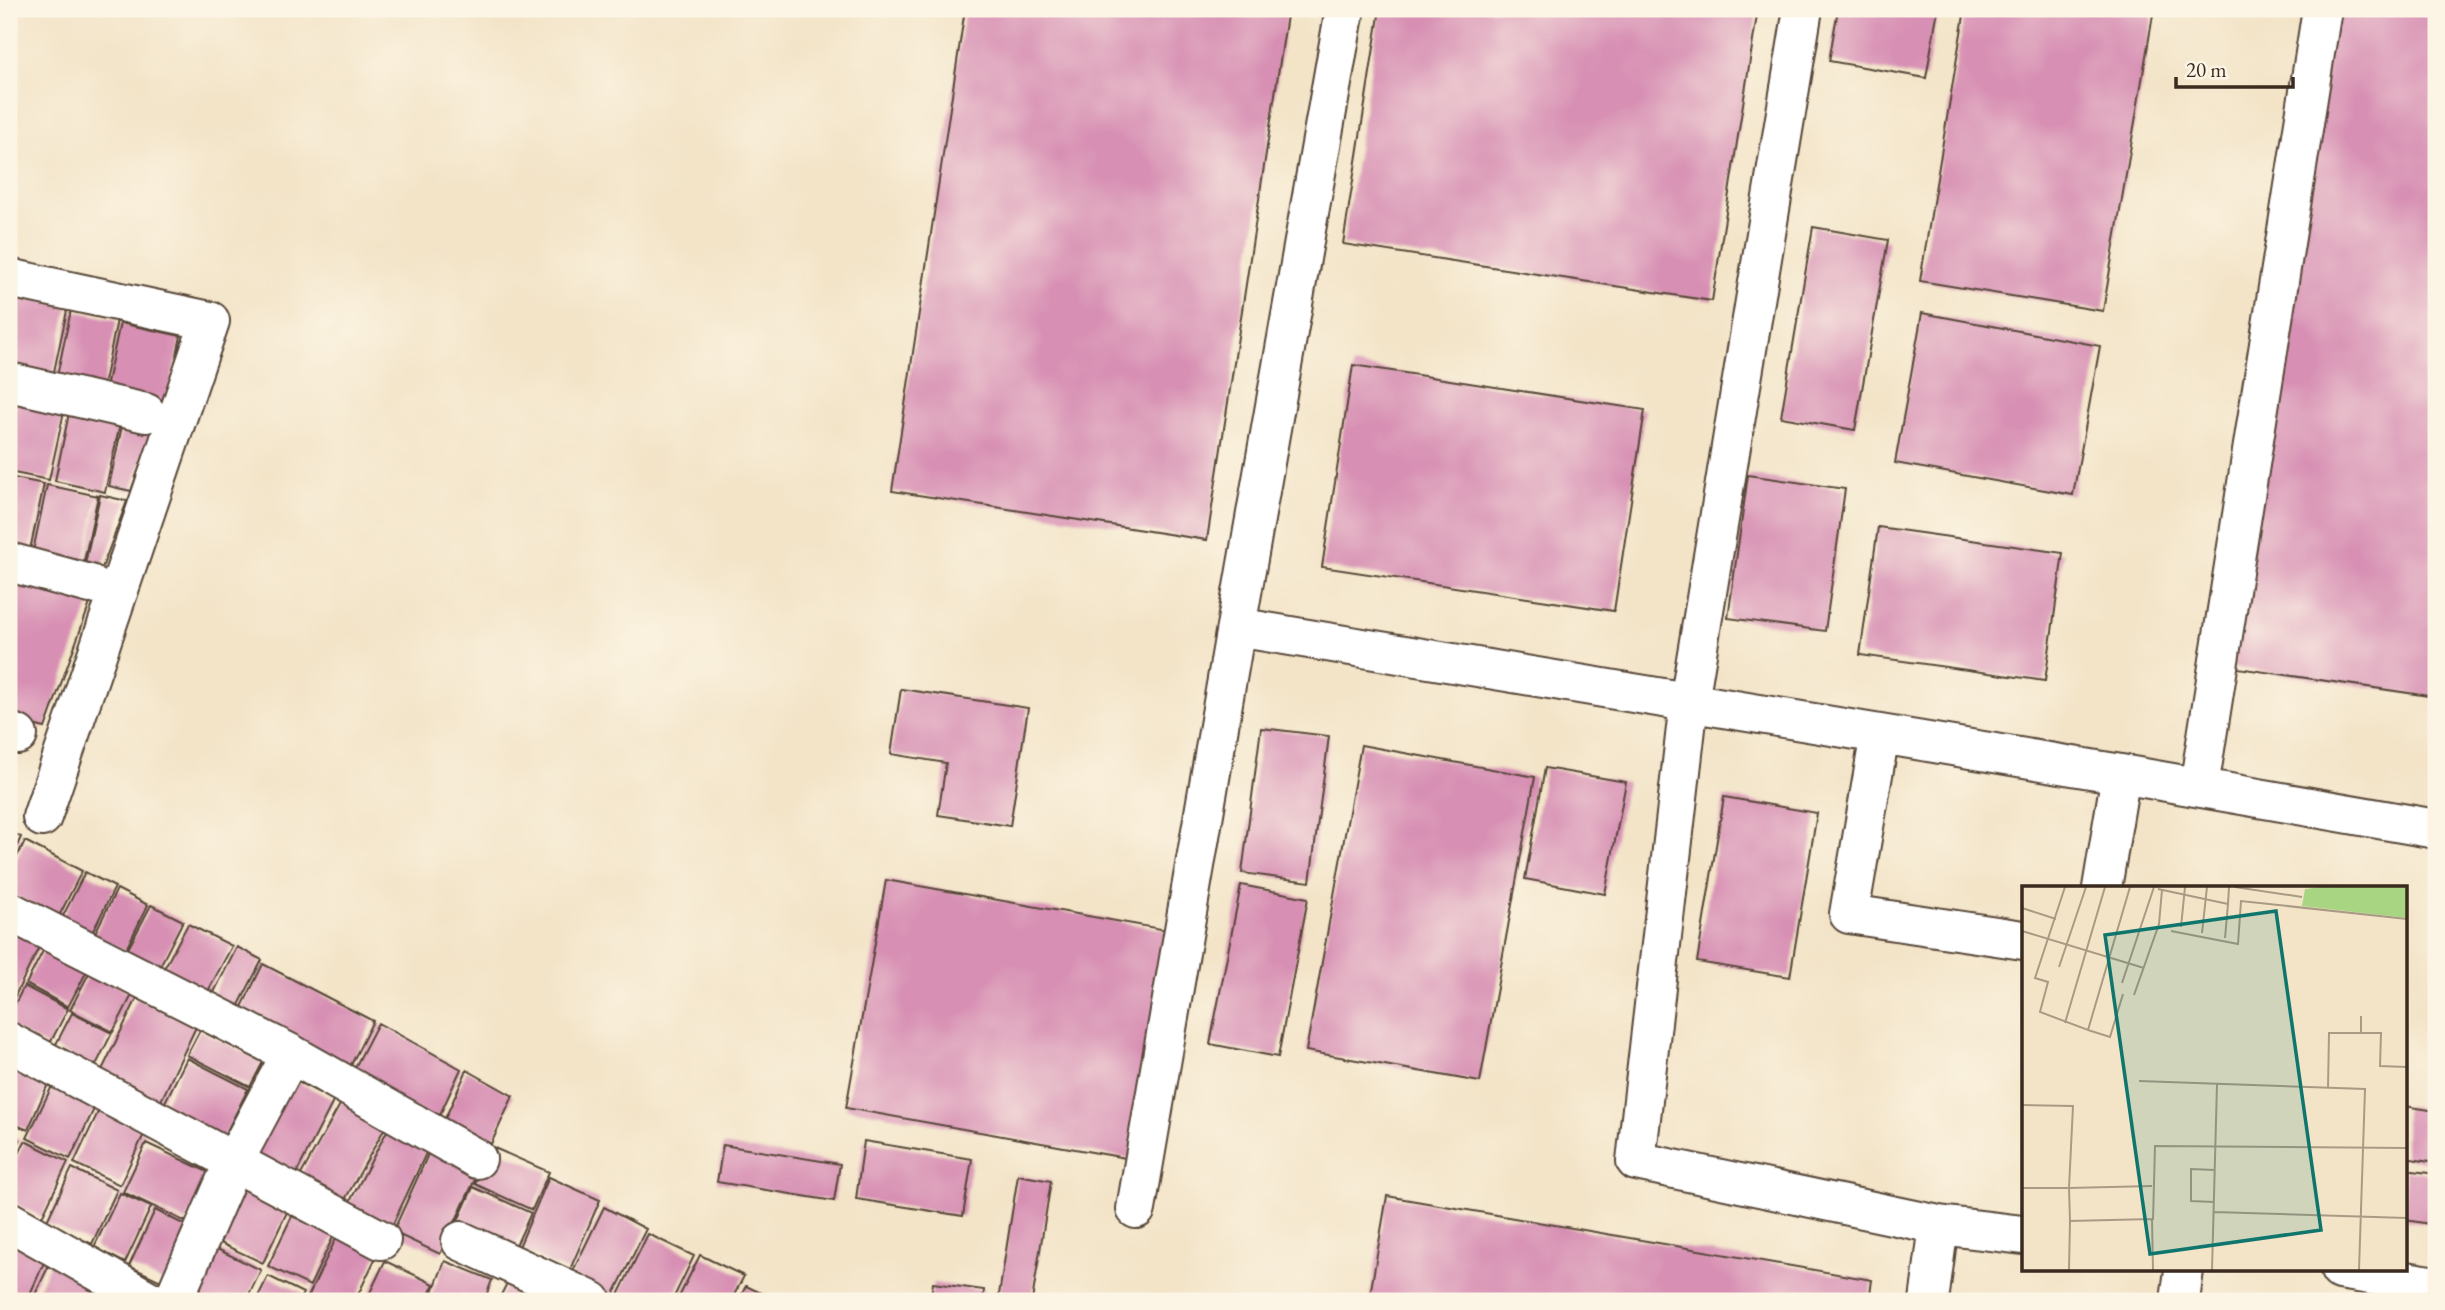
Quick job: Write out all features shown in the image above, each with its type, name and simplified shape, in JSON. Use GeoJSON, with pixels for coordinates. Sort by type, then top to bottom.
{"type":"FeatureCollection","features":[{"type":"Feature","properties":{"kind":"street"},"geometry":{"type":"LineString","coordinates":[[1136,1209],[1345,9]]}},
{"type":"Feature","properties":{"kind":"street"},"geometry":{"type":"LineString","coordinates":[[1803,9],[1689,702],[1636,1161],[1939,1226],[2022,1235]]}},
{"type":"Feature","properties":{"kind":"street"},"geometry":{"type":"LineString","coordinates":[[2199,787],[2322,9]]}},
{"type":"Feature","properties":{"kind":"street"},"geometry":{"type":"LineString","coordinates":[[9,278],[210,321],[42,817]]}},
{"type":"Feature","properties":{"kind":"street"},"geometry":{"type":"LineString","coordinates":[[9,382],[146,413]]}},
{"type":"Feature","properties":{"kind":"street"},"geometry":{"type":"LineString","coordinates":[[9,562],[90,583]]}},
{"type":"Feature","properties":{"kind":"street"},"geometry":{"type":"LineString","coordinates":[[1236,627],[2436,829]]}},
{"type":"Feature","properties":{"kind":"street"},"geometry":{"type":"LineString","coordinates":[[1880,734],[1849,914],[2022,940]]}},
{"type":"Feature","properties":{"kind":"street"},"geometry":{"type":"LineString","coordinates":[[2102,886],[2121,774]]}},
{"type":"Feature","properties":{"kind":"street"},"geometry":{"type":"LineString","coordinates":[[9,911],[291,1054],[477,1159]]}},
{"type":"Feature","properties":{"kind":"street"},"geometry":{"type":"LineString","coordinates":[[9,1042],[381,1240]]}},
{"type":"Feature","properties":{"kind":"street"},"geometry":{"type":"LineString","coordinates":[[173,1301],[234,1161],[291,1054]]}},
{"type":"Feature","properties":{"kind":"street"},"geometry":{"type":"LineString","coordinates":[[9,1221],[150,1301]]}},
{"type":"Feature","properties":{"kind":"street"},"geometry":{"type":"LineString","coordinates":[[1929,1301],[1939,1226]]}},
{"type":"Feature","properties":{"kind":"street"},"geometry":{"type":"LineString","coordinates":[[461,1241],[592,1301]]}},
{"type":"Feature","properties":{"kind":"street"},"geometry":{"type":"LineString","coordinates":[[2180,1301],[2184,1272]]}},
{"type":"Feature","properties":{"kind":"street"},"geometry":{"type":"LineString","coordinates":[[2352,1272],[2436,1286]]}},
{"type":"Feature","properties":{"kind":"building"},"geometry":{"type":"Polygon","coordinates":[[[965,9],[1288,9],[1207,540],[892,491],[965,9]]]}},
{"type":"Feature","properties":{"kind":"building"},"geometry":{"type":"Polygon","coordinates":[[[1380,9],[1758,9],[1712,301],[1343,244],[1380,9]]]}},
{"type":"Feature","properties":{"kind":"building"},"geometry":{"type":"Polygon","coordinates":[[[1838,9],[1938,9],[1926,78],[1829,61],[1838,9]]]}},
{"type":"Feature","properties":{"kind":"building"},"geometry":{"type":"Polygon","coordinates":[[[1965,9],[2154,9],[2103,311],[1920,281],[1965,9]]]}},
{"type":"Feature","properties":{"kind":"building"},"geometry":{"type":"Polygon","coordinates":[[[2329,9],[2436,9],[2436,697],[2231,667],[2329,9]]]}},
{"type":"Feature","properties":{"kind":"building"},"geometry":{"type":"Polygon","coordinates":[[[1813,227],[1888,240],[1855,430],[1781,417],[1813,227]]]}},
{"type":"Feature","properties":{"kind":"building"},"geometry":{"type":"Polygon","coordinates":[[[16,295],[68,306],[52,381],[9,372],[9,330],[16,295]]]}},
{"type":"Feature","properties":{"kind":"building"},"geometry":{"type":"Polygon","coordinates":[[[71,310],[117,320],[102,391],[56,381],[71,310]]]}},
{"type":"Feature","properties":{"kind":"building"},"geometry":{"type":"Polygon","coordinates":[[[1922,313],[2100,346],[2073,495],[1895,463],[1922,313]]]}},
{"type":"Feature","properties":{"kind":"building"},"geometry":{"type":"Polygon","coordinates":[[[120,323],[181,336],[166,405],[105,392],[120,323]]]}},
{"type":"Feature","properties":{"kind":"building"},"geometry":{"type":"Polygon","coordinates":[[[1353,365],[1645,410],[1614,611],[1322,567],[1353,365]]]}},
{"type":"Feature","properties":{"kind":"building"},"geometry":{"type":"Polygon","coordinates":[[[14,401],[64,412],[49,480],[9,472],[9,423],[14,401]]]}},
{"type":"Feature","properties":{"kind":"building"},"geometry":{"type":"Polygon","coordinates":[[[69,413],[120,424],[105,492],[55,481],[69,413]]]}},
{"type":"Feature","properties":{"kind":"building"},"geometry":{"type":"Polygon","coordinates":[[[122,426],[152,432],[131,491],[109,486],[122,426]]]}},
{"type":"Feature","properties":{"kind":"building"},"geometry":{"type":"Polygon","coordinates":[[[1748,475],[1845,489],[1825,631],[1728,618],[1748,475]]]}},
{"type":"Feature","properties":{"kind":"building"},"geometry":{"type":"Polygon","coordinates":[[[9,477],[44,484],[30,550],[9,545],[9,477]]]}},
{"type":"Feature","properties":{"kind":"building"},"geometry":{"type":"Polygon","coordinates":[[[47,485],[98,496],[84,561],[33,551],[47,485]]]}},
{"type":"Feature","properties":{"kind":"building"},"geometry":{"type":"Polygon","coordinates":[[[100,495],[127,501],[102,568],[85,564],[100,495]]]}},
{"type":"Feature","properties":{"kind":"building"},"geometry":{"type":"Polygon","coordinates":[[[1878,527],[2063,553],[2045,681],[1860,655],[1878,527]]]}},
{"type":"Feature","properties":{"kind":"building"},"geometry":{"type":"Polygon","coordinates":[[[9,574],[93,595],[45,728],[9,719],[9,574]]]}},
{"type":"Feature","properties":{"kind":"building"},"geometry":{"type":"Polygon","coordinates":[[[901,689],[1028,708],[1010,826],[938,815],[946,763],[891,754],[901,689]]]}},
{"type":"Feature","properties":{"kind":"building"},"geometry":{"type":"Polygon","coordinates":[[[1261,728],[1329,736],[1310,882],[1242,873],[1261,728]]]}},
{"type":"Feature","properties":{"kind":"building"},"geometry":{"type":"Polygon","coordinates":[[[1361,745],[1535,777],[1480,1082],[1306,1051],[1361,745]]]}},
{"type":"Feature","properties":{"kind":"building"},"geometry":{"type":"Polygon","coordinates":[[[1545,768],[1626,782],[1605,894],[1525,879],[1545,768]]]}},
{"type":"Feature","properties":{"kind":"building"},"geometry":{"type":"Polygon","coordinates":[[[1724,797],[1817,813],[1790,977],[1697,962],[1724,797]]]}},
{"type":"Feature","properties":{"kind":"building"},"geometry":{"type":"Polygon","coordinates":[[[9,832],[21,837],[9,864],[9,832]]]}},
{"type":"Feature","properties":{"kind":"building"},"geometry":{"type":"Polygon","coordinates":[[[25,841],[82,871],[58,918],[9,893],[9,872],[25,841]]]}},
{"type":"Feature","properties":{"kind":"building"},"geometry":{"type":"Polygon","coordinates":[[[85,872],[115,887],[92,933],[62,918],[85,872]]]}},
{"type":"Feature","properties":{"kind":"building"},"geometry":{"type":"Polygon","coordinates":[[[886,880],[1178,932],[1137,1160],[846,1108],[886,880]]]}},
{"type":"Feature","properties":{"kind":"building"},"geometry":{"type":"Polygon","coordinates":[[[1241,885],[1308,898],[1278,1057],[1210,1044],[1241,885]]]}},
{"type":"Feature","properties":{"kind":"building"},"geometry":{"type":"Polygon","coordinates":[[[117,889],[148,905],[125,951],[94,935],[117,889]]]}},
{"type":"Feature","properties":{"kind":"building"},"geometry":{"type":"Polygon","coordinates":[[[151,905],[183,921],[158,970],[126,953],[151,905]]]}},
{"type":"Feature","properties":{"kind":"building"},"geometry":{"type":"Polygon","coordinates":[[[188,924],[232,946],[205,997],[161,974],[188,924]]]}},
{"type":"Feature","properties":{"kind":"building"},"geometry":{"type":"Polygon","coordinates":[[[9,925],[42,941],[9,1008],[9,925]]]}},
{"type":"Feature","properties":{"kind":"building"},"geometry":{"type":"Polygon","coordinates":[[[46,945],[89,967],[68,1007],[26,984],[46,945]]]}},
{"type":"Feature","properties":{"kind":"building"},"geometry":{"type":"Polygon","coordinates":[[[237,947],[262,960],[235,1013],[210,1000],[237,947]]]}},
{"type":"Feature","properties":{"kind":"building"},"geometry":{"type":"Polygon","coordinates":[[[263,964],[373,1021],[348,1071],[238,1015],[263,964]]]}},
{"type":"Feature","properties":{"kind":"building"},"geometry":{"type":"Polygon","coordinates":[[[90,971],[133,993],[113,1032],[70,1010],[90,971]]]}},
{"type":"Feature","properties":{"kind":"building"},"geometry":{"type":"Polygon","coordinates":[[[24,986],[68,1009],[48,1047],[9,1026],[9,1016],[24,986]]]}},
{"type":"Feature","properties":{"kind":"building"},"geometry":{"type":"Polygon","coordinates":[[[137,998],[196,1027],[160,1103],[100,1074],[137,998]]]}},
{"type":"Feature","properties":{"kind":"building"},"geometry":{"type":"Polygon","coordinates":[[[72,1013],[112,1033],[94,1069],[54,1048],[72,1013]]]}},
{"type":"Feature","properties":{"kind":"building"},"geometry":{"type":"Polygon","coordinates":[[[378,1023],[461,1069],[437,1121],[351,1075],[378,1023]]]}},
{"type":"Feature","properties":{"kind":"building"},"geometry":{"type":"Polygon","coordinates":[[[200,1030],[263,1062],[250,1087],[187,1055],[200,1030]]]}},
{"type":"Feature","properties":{"kind":"building"},"geometry":{"type":"Polygon","coordinates":[[[187,1058],[248,1089],[223,1139],[162,1108],[187,1058]]]}},
{"type":"Feature","properties":{"kind":"building"},"geometry":{"type":"Polygon","coordinates":[[[9,1064],[49,1082],[28,1130],[9,1122],[9,1064]]]}},
{"type":"Feature","properties":{"kind":"building"},"geometry":{"type":"Polygon","coordinates":[[[467,1070],[513,1096],[491,1144],[443,1123],[467,1070]]]}},
{"type":"Feature","properties":{"kind":"building"},"geometry":{"type":"Polygon","coordinates":[[[292,1079],[334,1100],[293,1180],[251,1159],[292,1079]]]}},
{"type":"Feature","properties":{"kind":"building"},"geometry":{"type":"Polygon","coordinates":[[[52,1086],[95,1107],[70,1159],[27,1138],[52,1086]]]}},
{"type":"Feature","properties":{"kind":"building"},"geometry":{"type":"Polygon","coordinates":[[[342,1101],[386,1126],[342,1205],[298,1180],[342,1101]]]}},
{"type":"Feature","properties":{"kind":"building"},"geometry":{"type":"Polygon","coordinates":[[[2406,1106],[2436,1111],[2436,1163],[2406,1158],[2406,1106]]]}},
{"type":"Feature","properties":{"kind":"building"},"geometry":{"type":"Polygon","coordinates":[[[99,1110],[145,1132],[120,1185],[74,1163],[99,1110]]]}},
{"type":"Feature","properties":{"kind":"building"},"geometry":{"type":"Polygon","coordinates":[[[388,1129],[428,1149],[392,1226],[348,1205],[388,1129]]]}},
{"type":"Feature","properties":{"kind":"building"},"geometry":{"type":"Polygon","coordinates":[[[9,1134],[20,1140],[9,1160],[9,1134]]]}},
{"type":"Feature","properties":{"kind":"building"},"geometry":{"type":"Polygon","coordinates":[[[25,1141],[68,1162],[42,1217],[9,1201],[9,1175],[25,1141]]]}},
{"type":"Feature","properties":{"kind":"building"},"geometry":{"type":"Polygon","coordinates":[[[864,1141],[972,1159],[963,1216],[856,1199],[864,1141]]]}},
{"type":"Feature","properties":{"kind":"building"},"geometry":{"type":"Polygon","coordinates":[[[146,1143],[210,1173],[186,1222],[123,1192],[146,1143]]]}},
{"type":"Feature","properties":{"kind":"building"},"geometry":{"type":"Polygon","coordinates":[[[723,1145],[840,1164],[834,1201],[717,1182],[723,1145]]]}},
{"type":"Feature","properties":{"kind":"building"},"geometry":{"type":"Polygon","coordinates":[[[492,1147],[549,1172],[532,1210],[475,1184],[492,1147]]]}},
{"type":"Feature","properties":{"kind":"building"},"geometry":{"type":"Polygon","coordinates":[[[430,1150],[478,1173],[440,1254],[393,1232],[430,1150]]]}},
{"type":"Feature","properties":{"kind":"building"},"geometry":{"type":"Polygon","coordinates":[[[72,1168],[117,1190],[92,1244],[46,1223],[72,1168]]]}},
{"type":"Feature","properties":{"kind":"building"},"geometry":{"type":"Polygon","coordinates":[[[2406,1170],[2436,1174],[2436,1225],[2406,1220],[2406,1170]]]}},
{"type":"Feature","properties":{"kind":"building"},"geometry":{"type":"Polygon","coordinates":[[[1018,1175],[1051,1181],[1032,1301],[998,1301],[1018,1175]]]}},
{"type":"Feature","properties":{"kind":"building"},"geometry":{"type":"Polygon","coordinates":[[[549,1177],[600,1200],[569,1272],[518,1249],[549,1177]]]}},
{"type":"Feature","properties":{"kind":"building"},"geometry":{"type":"Polygon","coordinates":[[[473,1187],[531,1213],[514,1250],[456,1225],[473,1187]]]}},
{"type":"Feature","properties":{"kind":"building"},"geometry":{"type":"Polygon","coordinates":[[[244,1188],[288,1210],[263,1263],[218,1242],[244,1188]]]}},
{"type":"Feature","properties":{"kind":"building"},"geometry":{"type":"Polygon","coordinates":[[[120,1193],[151,1207],[125,1263],[94,1247],[120,1193]]]}},
{"type":"Feature","properties":{"kind":"building"},"geometry":{"type":"Polygon","coordinates":[[[1387,1196],[1872,1280],[1869,1301],[1369,1301],[1387,1196]]]}},
{"type":"Feature","properties":{"kind":"building"},"geometry":{"type":"Polygon","coordinates":[[[604,1207],[646,1229],[613,1296],[571,1275],[604,1207]]]}},
{"type":"Feature","properties":{"kind":"building"},"geometry":{"type":"Polygon","coordinates":[[[155,1210],[191,1228],[165,1283],[129,1266],[155,1210]]]}},
{"type":"Feature","properties":{"kind":"building"},"geometry":{"type":"Polygon","coordinates":[[[292,1216],[334,1235],[310,1286],[268,1266],[292,1216]]]}},
{"type":"Feature","properties":{"kind":"building"},"geometry":{"type":"Polygon","coordinates":[[[338,1234],[378,1253],[355,1301],[318,1301],[308,1297],[338,1234]]]}},
{"type":"Feature","properties":{"kind":"building"},"geometry":{"type":"Polygon","coordinates":[[[648,1234],[694,1256],[672,1301],[625,1301],[617,1297],[648,1234]]]}},
{"type":"Feature","properties":{"kind":"building"},"geometry":{"type":"Polygon","coordinates":[[[9,1242],[46,1258],[27,1301],[9,1301],[9,1242]]]}},
{"type":"Feature","properties":{"kind":"building"},"geometry":{"type":"Polygon","coordinates":[[[217,1249],[261,1270],[246,1301],[193,1301],[217,1249]]]}},
{"type":"Feature","properties":{"kind":"building"},"geometry":{"type":"Polygon","coordinates":[[[700,1255],[744,1276],[731,1301],[677,1301],[700,1255]]]}},
{"type":"Feature","properties":{"kind":"building"},"geometry":{"type":"Polygon","coordinates":[[[385,1261],[434,1284],[426,1301],[366,1301],[385,1261]]]}},
{"type":"Feature","properties":{"kind":"building"},"geometry":{"type":"Polygon","coordinates":[[[445,1261],[492,1280],[484,1301],[429,1301],[445,1261]]]}},
{"type":"Feature","properties":{"kind":"building"},"geometry":{"type":"Polygon","coordinates":[[[50,1263],[96,1285],[88,1301],[32,1301],[50,1263]]]}},
{"type":"Feature","properties":{"kind":"building"},"geometry":{"type":"Polygon","coordinates":[[[268,1276],[303,1293],[299,1301],[256,1301],[268,1276]]]}},
{"type":"Feature","properties":{"kind":"building"},"geometry":{"type":"Polygon","coordinates":[[[508,1281],[548,1301],[498,1301],[508,1281]]]}},
{"type":"Feature","properties":{"kind":"building"},"geometry":{"type":"Polygon","coordinates":[[[933,1283],[984,1290],[983,1301],[930,1301],[933,1283]]]}},
{"type":"Feature","properties":{"kind":"building"},"geometry":{"type":"Polygon","coordinates":[[[746,1286],[778,1301],[738,1301],[746,1286]]]}},
{"type":"Feature","properties":{"kind":"building"},"geometry":{"type":"Polygon","coordinates":[[[97,1289],[122,1301],[91,1301],[97,1289]]]}}]}
